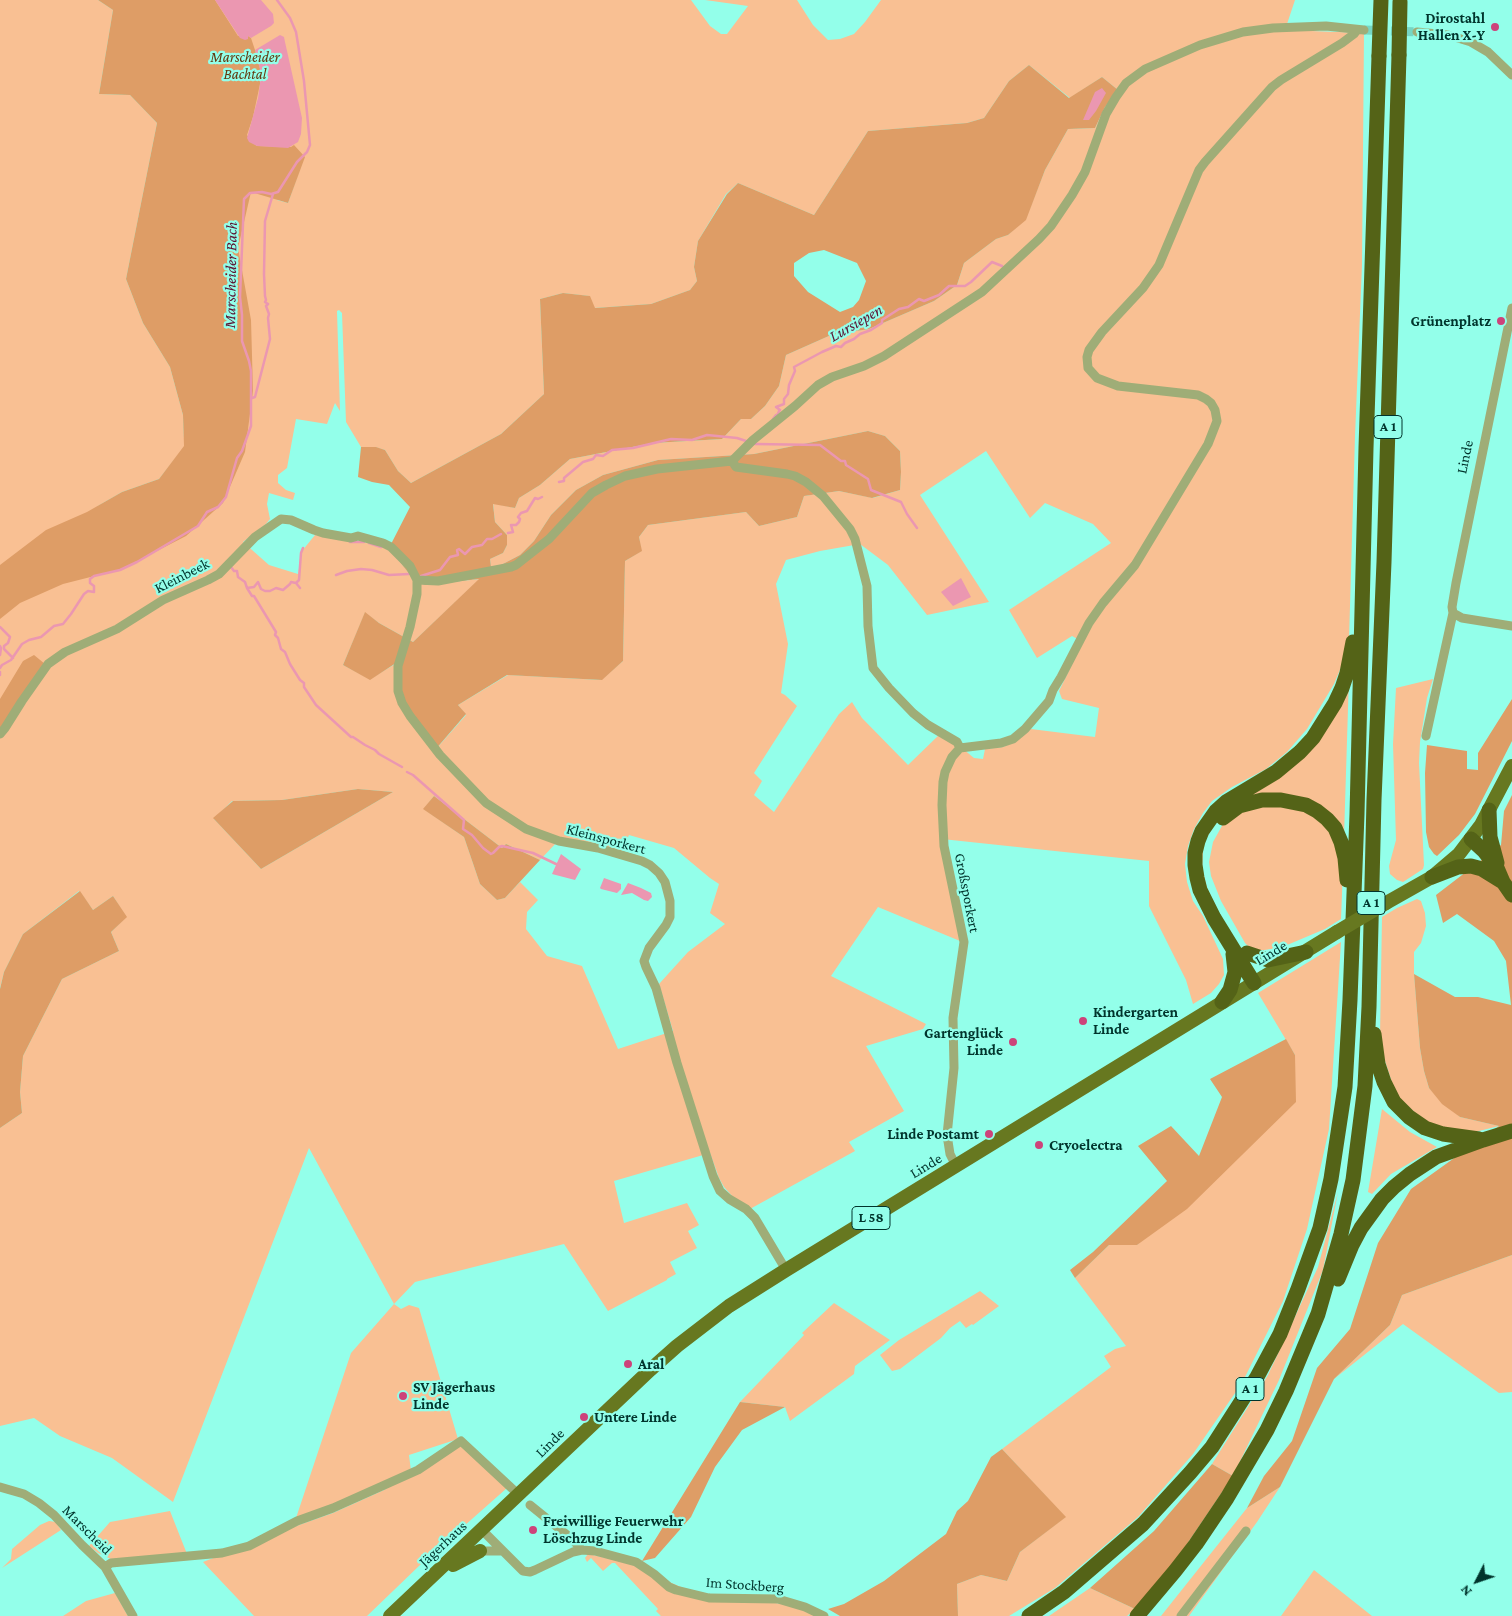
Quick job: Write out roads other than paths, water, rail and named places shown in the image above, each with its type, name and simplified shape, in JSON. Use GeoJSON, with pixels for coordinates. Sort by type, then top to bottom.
{"type":"FeatureCollection","features":[{"type":"Feature","properties":{"kind":"highway","name":"A 1"},"geometry":{"type":"LineString","coordinates":[[1029,1616],[1064,1592],[1144,1524],[1212,1447],[1257,1377],[1280,1334],[1320,1228],[1333,1170],[1345,1087],[1354,907],[1381,0]]}},
{"type":"Feature","properties":{"kind":"highway","name":"A 1"},"geometry":{"type":"LineString","coordinates":[[1137,1616],[1191,1551],[1227,1498],[1267,1430],[1286,1391],[1318,1314],[1341,1234],[1353,1180],[1365,1086],[1369,1007],[1400,1]]}},
{"type":"Feature","properties":{"kind":"highway"},"geometry":{"type":"LineString","coordinates":[[1258,980],[1200,890],[1195,865],[1198,841],[1216,811],[1226,802],[1286,764],[1313,738],[1324,722],[1335,703],[1347,673],[1353,651],[1355,626],[1362,592]]}},
{"type":"Feature","properties":{"kind":"highway"},"geometry":{"type":"LineString","coordinates":[[1222,1002],[1230,990],[1240,951],[1207,879],[1205,868],[1206,851],[1211,835],[1222,819],[1239,806],[1262,800],[1282,800],[1306,805],[1327,819],[1335,828],[1341,842],[1345,858],[1346,879],[1354,907]]}},
{"type":"Feature","properties":{"kind":"highway"},"geometry":{"type":"LineString","coordinates":[[1488,814],[1490,837],[1501,879]]}},
{"type":"Feature","properties":{"kind":"highway"},"geometry":{"type":"LineString","coordinates":[[1468,842],[1501,879]]}},
{"type":"Feature","properties":{"kind":"highway"},"geometry":{"type":"LineString","coordinates":[[1432,877],[1465,866],[1476,867],[1501,879]]}},
{"type":"Feature","properties":{"kind":"highway"},"geometry":{"type":"LineString","coordinates":[[1240,951],[1268,960],[1306,952]]}},
{"type":"Feature","properties":{"kind":"highway"},"geometry":{"type":"LineString","coordinates":[[1369,1007],[1378,1064],[1394,1102],[1409,1117],[1425,1128],[1443,1134],[1483,1140]]}},
{"type":"Feature","properties":{"kind":"highway"},"geometry":{"type":"LineString","coordinates":[[1318,1314],[1332,1296],[1344,1262],[1361,1228],[1382,1199],[1394,1187],[1436,1157],[1512,1131]]}},
{"type":"Feature","properties":{"kind":"main road","name":"L 58"},"geometry":{"type":"LineString","coordinates":[[1488,814],[1512,766]]}},
{"type":"Feature","properties":{"kind":"main road","name":"Linde"},"geometry":{"type":"LineString","coordinates":[[519,1495],[677,1346],[729,1306],[1258,980],[1432,877],[1450,863],[1488,814]]}},
{"type":"Feature","properties":{"kind":"main road","name":"Jägerhaus"},"geometry":{"type":"LineString","coordinates":[[390,1616],[519,1495]]}},
{"type":"Feature","properties":{"kind":"main road"},"geometry":{"type":"LineString","coordinates":[[440,1569],[480,1552]]}},
{"type":"Feature","properties":{"kind":"street"},"geometry":{"type":"LineString","coordinates":[[417,580],[438,581],[516,565],[550,539],[592,493],[625,476],[657,469],[732,461],[753,440],[796,406],[818,384],[884,356],[988,288],[1040,240],[1051,226],[1078,186],[1089,162],[1106,114],[1119,92],[1133,77],[1154,64],[1200,45],[1237,33],[1267,28],[1326,26],[1360,30],[1272,87],[1205,162],[1199,170],[1159,265],[1089,350],[1087,357],[1088,368],[1097,378],[1118,386],[1198,396],[1211,403],[1215,410],[1217,421],[1208,444],[1135,565],[1089,623],[1049,701],[1025,729],[1013,739],[960,748],[957,742],[928,725],[913,713],[873,668],[867,614],[869,605],[867,586],[850,529],[816,489],[795,476],[736,467],[732,461]]}},
{"type":"Feature","properties":{"kind":"street"},"geometry":{"type":"LineString","coordinates":[[1417,32],[1448,35],[1471,42],[1488,52],[1512,74]]}},
{"type":"Feature","properties":{"kind":"street","name":"Linde"},"geometry":{"type":"LineString","coordinates":[[1426,736],[1453,613],[1452,607],[1456,582],[1512,308]]}},
{"type":"Feature","properties":{"kind":"street","name":"Kleinbeek"},"geometry":{"type":"LineString","coordinates":[[0,734],[48,664],[65,652],[118,629],[163,600],[219,574],[254,537],[281,519],[291,520],[314,530],[351,538],[358,536],[383,542],[391,546],[410,566],[417,580]]}},
{"type":"Feature","properties":{"kind":"street","name":"Kleinsporkert"},"geometry":{"type":"LineString","coordinates":[[417,580],[417,594],[410,627],[398,666],[398,692],[410,716],[440,755],[486,803],[526,829],[559,841],[598,848],[642,861],[659,873],[665,882],[670,901],[670,917],[649,948],[644,961],[656,988],[676,1063],[713,1176],[720,1191],[746,1209],[755,1218],[786,1270]]}},
{"type":"Feature","properties":{"kind":"street"},"geometry":{"type":"LineString","coordinates":[[1453,613],[1462,618],[1512,626]]}},
{"type":"Feature","properties":{"kind":"street","name":"Großsporkert"},"geometry":{"type":"LineString","coordinates":[[956,1166],[950,1154],[947,1135],[954,1068],[953,1018],[964,942],[944,846],[942,805],[945,772],[952,757],[960,748]]}},
{"type":"Feature","properties":{"kind":"street"},"geometry":{"type":"LineString","coordinates":[[105,1567],[112,1563],[222,1553],[249,1546],[297,1521],[333,1508],[418,1470],[461,1441],[519,1495]]}},
{"type":"Feature","properties":{"kind":"street","name":"Marscheid"},"geometry":{"type":"LineString","coordinates":[[0,1487],[24,1494],[54,1515],[105,1567],[133,1616]]}},
{"type":"Feature","properties":{"kind":"street"},"geometry":{"type":"LineString","coordinates":[[482,1530],[523,1571],[530,1572],[582,1550],[572,1539],[530,1505]]}},
{"type":"Feature","properties":{"kind":"street"},"geometry":{"type":"LineString","coordinates":[[1181,1616],[1246,1531]]}},
{"type":"Feature","properties":{"kind":"street","name":"Im Stockberg"},"geometry":{"type":"LineString","coordinates":[[582,1550],[595,1551],[636,1562],[669,1587],[676,1590],[709,1598],[778,1599],[805,1607],[824,1616]]}},
{"type":"Feature","properties":{"kind":"street"},"geometry":{"type":"LineString","coordinates":[[480,1552],[502,1551]]}},
{"type":"Feature","properties":{"kind":"waterway","name":"Marscheider Bach"},"geometry":{"type":"LineString","coordinates":[[0,668],[11,660],[22,644],[41,637],[54,626],[63,624],[84,594],[88,591],[94,592],[94,586],[90,583],[90,579],[94,576],[120,570],[137,562],[198,526],[207,512],[218,507],[226,497],[237,458],[242,451],[251,426],[251,371],[242,341],[240,297],[244,199],[250,193],[262,192],[271,194],[278,192],[310,145],[304,81],[296,32],[290,18],[277,0]]}},
{"type":"Feature","properties":{"kind":"waterway"},"geometry":{"type":"LineString","coordinates":[[252,398],[255,397],[270,339],[269,314],[266,306],[268,304],[265,302],[265,221],[273,194]]}},
{"type":"Feature","properties":{"kind":"waterway","name":"Lursiepen"},"geometry":{"type":"LineString","coordinates":[[773,419],[780,410],[776,407],[784,404],[784,399],[788,394],[789,385],[795,371],[794,367],[836,346],[841,347],[860,334],[882,323],[882,320],[899,309],[908,307],[919,299],[924,301],[939,295],[949,286],[965,286],[992,262],[1002,266]]}},
{"type":"Feature","properties":{"kind":"waterway","name":"Lursiepen"},"geometry":{"type":"LineString","coordinates":[[559,482],[564,481],[564,478],[583,462],[593,459],[596,455],[603,456],[612,450],[633,448],[671,439],[692,440],[707,435],[737,438],[746,441]]}},
{"type":"Feature","properties":{"kind":"waterway"},"geometry":{"type":"LineString","coordinates":[[755,444],[820,445],[868,479],[871,490],[901,502],[917,528]]}},
{"type":"Feature","properties":{"kind":"waterway","name":"Lursiepen"},"geometry":{"type":"LineString","coordinates":[[508,533],[513,532],[511,525],[516,525],[519,522],[520,519],[518,517],[521,513],[527,511],[535,498],[542,497]]}},
{"type":"Feature","properties":{"kind":"waterway","name":"Lursiepen"},"geometry":{"type":"LineString","coordinates":[[421,576],[440,570],[450,557],[458,555],[457,550],[459,549],[465,554],[472,547],[482,545],[487,539],[492,539],[501,534]]}},
{"type":"Feature","properties":{"kind":"waterway"},"geometry":{"type":"LineString","coordinates":[[350,542],[364,542]]}},
{"type":"Feature","properties":{"kind":"waterway"},"geometry":{"type":"LineString","coordinates":[[369,543],[381,547]]}},
{"type":"Feature","properties":{"kind":"waterway"},"geometry":{"type":"LineString","coordinates":[[296,583],[299,580],[303,548]]}},
{"type":"Feature","properties":{"kind":"waterway","name":"Lursiepen"},"geometry":{"type":"LineString","coordinates":[[231,567],[234,571],[237,571],[238,577],[245,582],[247,588],[254,587],[258,582],[261,589],[265,591],[276,588],[283,590],[291,582],[296,583],[300,588]]}},
{"type":"Feature","properties":{"kind":"waterway","name":"Lursiepen"},"geometry":{"type":"LineString","coordinates":[[336,575],[361,569],[389,575],[409,574]]}},
{"type":"Feature","properties":{"kind":"waterway"},"geometry":{"type":"LineString","coordinates":[[247,588],[276,632],[275,635],[278,638],[281,649],[285,652],[290,664],[304,683],[304,687],[316,705],[351,737],[402,767]]}},
{"type":"Feature","properties":{"kind":"waterway"},"geometry":{"type":"LineString","coordinates":[[0,627],[10,637],[4,649],[13,658]]}},
{"type":"Feature","properties":{"kind":"waterway"},"geometry":{"type":"LineString","coordinates":[[0,646],[0,655]]}},
{"type":"Feature","properties":{"kind":"waterway"},"geometry":{"type":"LineString","coordinates":[[407,772],[413,775],[464,820],[463,829],[472,835],[491,854],[502,846],[533,853],[556,864]]}},
{"type":"Feature","properties":{"kind":"tunnel"},"geometry":{"type":"LineString","coordinates":[[1364,30],[1417,32]]}},
{"type":"Feature","properties":{"kind":"place","name":"Dirostahl Hallen X-Y"},"geometry":{"type":"Point","coordinates":[1495,27]}},
{"type":"Feature","properties":{"kind":"place","name":"Grünenplatz"},"geometry":{"type":"Point","coordinates":[1501,321]}},
{"type":"Feature","properties":{"kind":"place","name":"Kindergarten Linde"},"geometry":{"type":"Point","coordinates":[1083,1021]}},
{"type":"Feature","properties":{"kind":"place","name":"Gartenglück Linde"},"geometry":{"type":"Point","coordinates":[1013,1042]}},
{"type":"Feature","properties":{"kind":"place","name":"Linde Postamt"},"geometry":{"type":"Point","coordinates":[989,1134]}},
{"type":"Feature","properties":{"kind":"place","name":"Cryoelectra"},"geometry":{"type":"Point","coordinates":[1039,1145]}},
{"type":"Feature","properties":{"kind":"place","name":"Aral"},"geometry":{"type":"Point","coordinates":[628,1364]}},
{"type":"Feature","properties":{"kind":"place","name":"SV Jägerhaus Linde"},"geometry":{"type":"Point","coordinates":[403,1396]}},
{"type":"Feature","properties":{"kind":"place","name":"Untere Linde"},"geometry":{"type":"Point","coordinates":[584,1417]}},
{"type":"Feature","properties":{"kind":"place","name":"Freiwillige Feuerwehr Löschzug Linde"},"geometry":{"type":"Point","coordinates":[533,1530]}},
{"type":"Feature","properties":{"kind":"park label","name":"Marscheider Bachtal"},"geometry":{"type":"Point","coordinates":[245,66]}}]}
